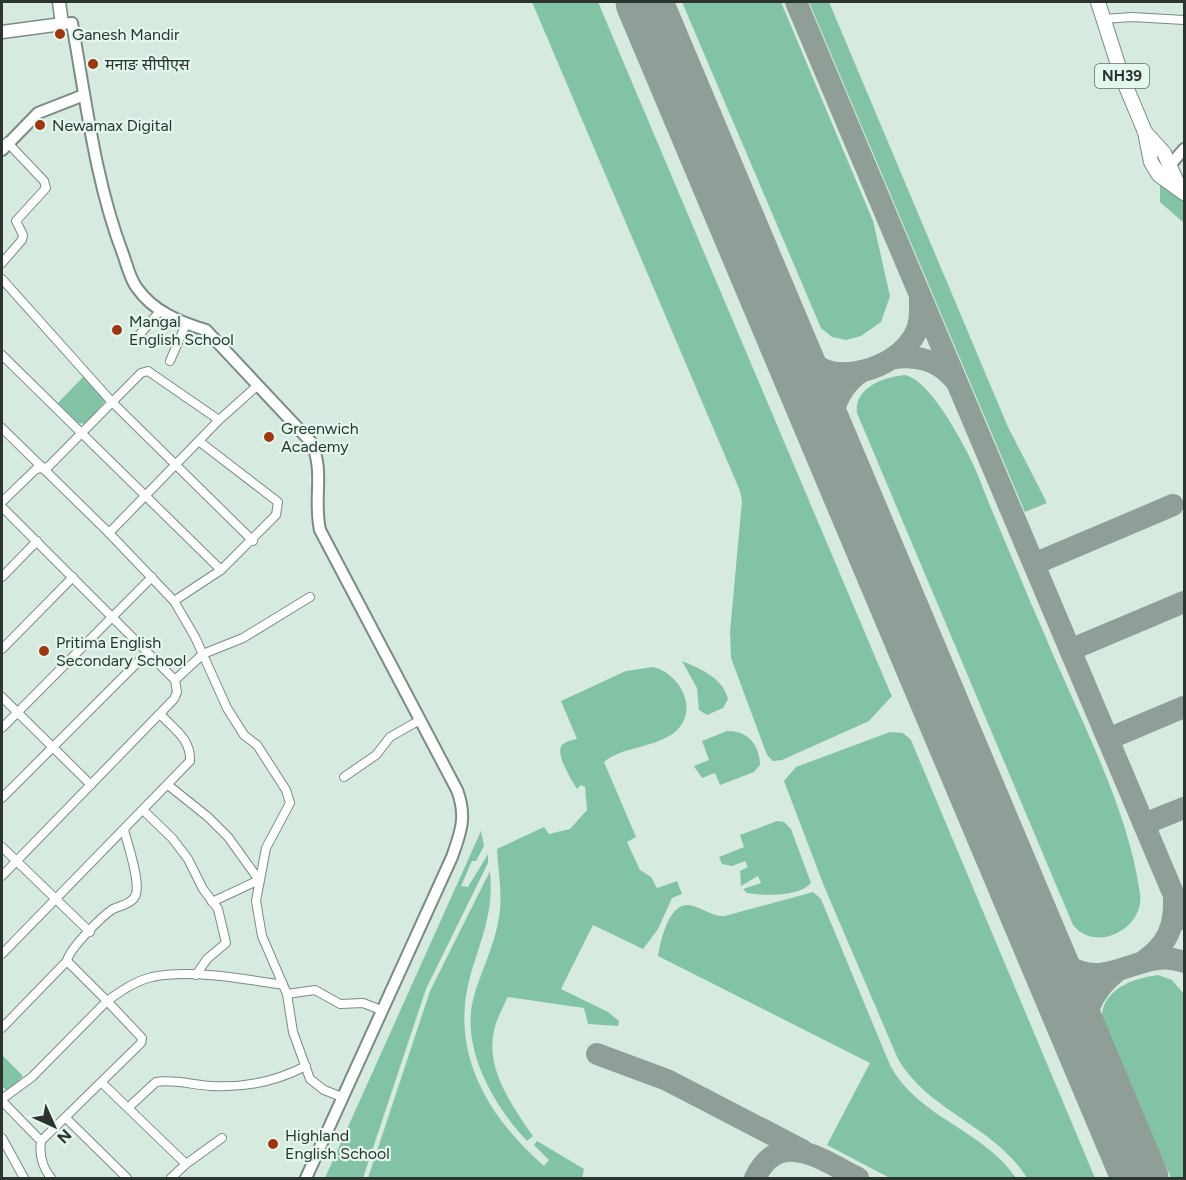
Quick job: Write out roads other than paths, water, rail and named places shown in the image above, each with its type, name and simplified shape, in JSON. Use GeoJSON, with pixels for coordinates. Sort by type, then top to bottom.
{"type":"FeatureCollection","features":[{"type":"Feature","properties":{"kind":"highway","name":"NH39"},"geometry":{"type":"LineString","coordinates":[[1098,2],[1122,77],[1145,132],[1151,162],[1159,175],[1182,191]]}},
{"type":"Feature","properties":{"kind":"highway","name":"NH39"},"geometry":{"type":"LineString","coordinates":[[1145,132],[1164,153],[1182,191]]}},
{"type":"Feature","properties":{"kind":"main road"},"geometry":{"type":"LineString","coordinates":[[59,2],[63,24]]}},
{"type":"Feature","properties":{"kind":"main road"},"geometry":{"type":"LineString","coordinates":[[2,32],[72,23],[84,95],[115,232],[136,287],[160,311],[186,324],[206,330],[311,442],[318,455],[319,469],[315,502],[320,530],[462,802],[463,825],[452,857],[306,1179]]}},
{"type":"Feature","properties":{"kind":"main road"},"geometry":{"type":"LineString","coordinates":[[4,146],[47,108],[84,95]]}},
{"type":"Feature","properties":{"kind":"main road"},"geometry":{"type":"LineString","coordinates":[[1151,162],[1164,153],[1183,150]]}},
{"type":"Feature","properties":{"kind":"main road"},"geometry":{"type":"LineString","coordinates":[[1159,175],[1171,166],[1183,150]]}},
{"type":"Feature","properties":{"kind":"street"},"geometry":{"type":"LineString","coordinates":[[1104,19],[1132,17],[1185,20]]}},
{"type":"Feature","properties":{"kind":"street"},"geometry":{"type":"LineString","coordinates":[[2,263],[22,240],[23,235],[16,221],[46,188],[44,181],[4,146]]}},
{"type":"Feature","properties":{"kind":"street"},"geometry":{"type":"LineString","coordinates":[[2,279],[111,401],[253,541]]}},
{"type":"Feature","properties":{"kind":"street"},"geometry":{"type":"LineString","coordinates":[[134,341],[160,311]]}},
{"type":"Feature","properties":{"kind":"street"},"geometry":{"type":"LineString","coordinates":[[170,361],[186,324]]}},
{"type":"Feature","properties":{"kind":"street"},"geometry":{"type":"LineString","coordinates":[[2,355],[221,570]]}},
{"type":"Feature","properties":{"kind":"street"},"geometry":{"type":"LineString","coordinates":[[2,502],[36,469],[42,466],[48,467],[141,373],[148,371],[219,420]]}},
{"type":"Feature","properties":{"kind":"street"},"geometry":{"type":"LineString","coordinates":[[109,533],[219,420],[258,385]]}},
{"type":"Feature","properties":{"kind":"street"},"geometry":{"type":"LineString","coordinates":[[2,428],[109,533],[174,602],[203,654],[227,708],[244,735],[257,745],[286,790],[290,803],[266,848],[259,880],[256,901],[262,936],[288,994],[293,1032],[310,1078],[324,1090],[342,1097]]}},
{"type":"Feature","properties":{"kind":"street"},"geometry":{"type":"LineString","coordinates":[[174,602],[221,570],[253,541],[276,515],[278,502],[200,442]]}},
{"type":"Feature","properties":{"kind":"street"},"geometry":{"type":"LineString","coordinates":[[2,507],[175,680],[177,692],[174,699],[2,876]]}},
{"type":"Feature","properties":{"kind":"street"},"geometry":{"type":"LineString","coordinates":[[2,577],[37,541]]}},
{"type":"Feature","properties":{"kind":"street"},"geometry":{"type":"LineString","coordinates":[[2,728],[152,577]]}},
{"type":"Feature","properties":{"kind":"street"},"geometry":{"type":"LineString","coordinates":[[2,649],[73,578]]}},
{"type":"Feature","properties":{"kind":"street"},"geometry":{"type":"LineString","coordinates":[[175,680],[203,654],[243,638],[310,597]]}},
{"type":"Feature","properties":{"kind":"street"},"geometry":{"type":"LineString","coordinates":[[2,798],[147,653]]}},
{"type":"Feature","properties":{"kind":"street"},"geometry":{"type":"LineString","coordinates":[[2,697],[91,785]]}},
{"type":"Feature","properties":{"kind":"street"},"geometry":{"type":"LineString","coordinates":[[2,954],[190,761],[188,742],[159,714]]}},
{"type":"Feature","properties":{"kind":"street"},"geometry":{"type":"LineString","coordinates":[[344,777],[376,755],[390,737],[420,720]]}},
{"type":"Feature","properties":{"kind":"street"},"geometry":{"type":"LineString","coordinates":[[168,785],[208,817],[228,837],[259,880]]}},
{"type":"Feature","properties":{"kind":"street"},"geometry":{"type":"LineString","coordinates":[[143,810],[181,849],[218,909],[226,943],[207,959],[196,975]]}},
{"type":"Feature","properties":{"kind":"street"},"geometry":{"type":"LineString","coordinates":[[2,1028],[67,961],[73,949],[108,913],[129,903],[135,896],[136,886],[124,830]]}},
{"type":"Feature","properties":{"kind":"street"},"geometry":{"type":"LineString","coordinates":[[2,847],[90,932]]}},
{"type":"Feature","properties":{"kind":"street"},"geometry":{"type":"LineString","coordinates":[[212,902],[259,880]]}},
{"type":"Feature","properties":{"kind":"street"},"geometry":{"type":"LineString","coordinates":[[51,1179],[42,1165],[39,1152],[41,1141],[102,1083],[141,1043],[142,1038],[67,961]]}},
{"type":"Feature","properties":{"kind":"street"},"geometry":{"type":"LineString","coordinates":[[41,1141],[2,1100],[32,1077],[107,1001],[122,989],[152,977],[196,975],[283,985]]}},
{"type":"Feature","properties":{"kind":"street"},"geometry":{"type":"LineString","coordinates":[[288,994],[315,990],[340,1004],[363,1003],[381,1010]]}},
{"type":"Feature","properties":{"kind":"street"},"geometry":{"type":"LineString","coordinates":[[129,1107],[156,1082],[195,1082],[209,1086],[261,1084],[284,1078],[306,1066]]}},
{"type":"Feature","properties":{"kind":"street"},"geometry":{"type":"LineString","coordinates":[[102,1083],[186,1164]]}},
{"type":"Feature","properties":{"kind":"street"},"geometry":{"type":"LineString","coordinates":[[66,1118],[127,1179]]}},
{"type":"Feature","properties":{"kind":"street"},"geometry":{"type":"LineString","coordinates":[[2,1138],[24,1179]]}},
{"type":"Feature","properties":{"kind":"street"},"geometry":{"type":"LineString","coordinates":[[171,1179],[186,1164],[222,1138]]}},
{"type":"Feature","properties":{"kind":"place","name":"Ganesh Mandir"},"geometry":{"type":"Point","coordinates":[60,34]}},
{"type":"Feature","properties":{"kind":"place","name":"मनाङ सीपीएस"},"geometry":{"type":"Point","coordinates":[93,64]}},
{"type":"Feature","properties":{"kind":"place","name":"Newamax Digital"},"geometry":{"type":"Point","coordinates":[40,125]}},
{"type":"Feature","properties":{"kind":"place","name":"Mangal English School"},"geometry":{"type":"Point","coordinates":[117,330]}},
{"type":"Feature","properties":{"kind":"place","name":"Greenwich Academy"},"geometry":{"type":"Point","coordinates":[269,437]}},
{"type":"Feature","properties":{"kind":"place","name":"Pritima English Secondary School"},"geometry":{"type":"Point","coordinates":[44,651]}},
{"type":"Feature","properties":{"kind":"place","name":"Highland English School"},"geometry":{"type":"Point","coordinates":[273,1144]}}]}
